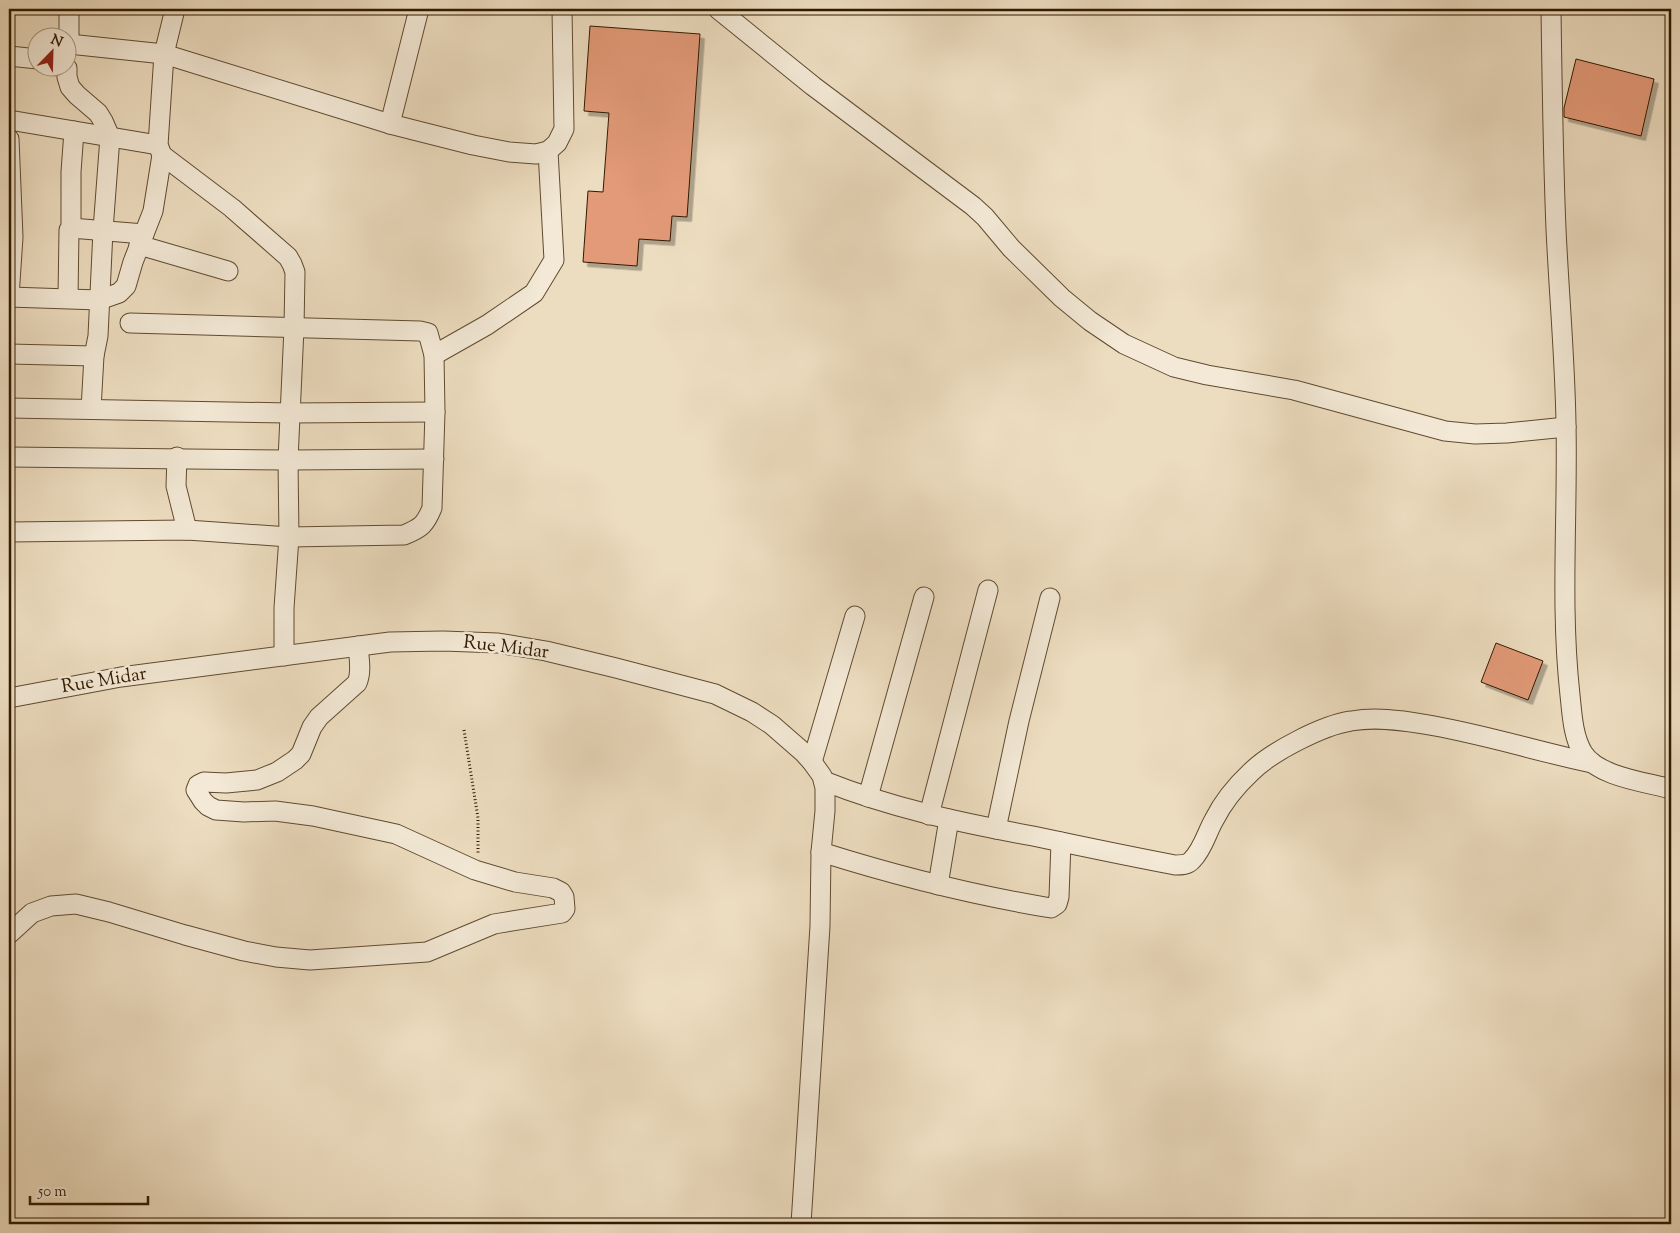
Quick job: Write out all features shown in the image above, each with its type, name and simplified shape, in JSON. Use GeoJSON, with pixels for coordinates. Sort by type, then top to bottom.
{"type":"FeatureCollection","features":[{"type":"Feature","properties":{"kind":"street"},"geometry":{"type":"LineString","coordinates":[[69,9],[69,28]]}},
{"type":"Feature","properties":{"kind":"street"},"geometry":{"type":"LineString","coordinates":[[9,138],[12,237],[9,297],[99,300],[119,293],[126,286],[132,262],[153,211],[160,150],[164,54],[176,9]]}},
{"type":"Feature","properties":{"kind":"street"},"geometry":{"type":"LineString","coordinates":[[390,124],[419,9]]}},
{"type":"Feature","properties":{"kind":"street"},"geometry":{"type":"LineString","coordinates":[[78,52],[164,54],[390,124],[473,145],[510,152],[536,154],[548,151],[558,143],[564,129],[562,9]]}},
{"type":"Feature","properties":{"kind":"street"},"geometry":{"type":"LineString","coordinates":[[718,9],[813,86],[973,206],[985,217],[1011,248],[1062,298],[1090,322],[1124,344],[1150,357],[1174,367],[1207,375],[1294,390],[1445,431],[1475,434],[1507,433],[1566,427]]}},
{"type":"Feature","properties":{"kind":"street"},"geometry":{"type":"LineString","coordinates":[[1552,9],[1556,218],[1566,427],[1564,588],[1567,670],[1575,732],[1584,755],[1592,763]]}},
{"type":"Feature","properties":{"kind":"street"},"geometry":{"type":"LineString","coordinates":[[9,56],[28,58]]}},
{"type":"Feature","properties":{"kind":"street"},"geometry":{"type":"LineString","coordinates":[[67,78],[70,87],[77,96],[98,113],[104,121],[110,137],[98,336],[94,356],[91,409]]}},
{"type":"Feature","properties":{"kind":"street"},"geometry":{"type":"LineString","coordinates":[[9,120],[110,137],[160,150],[232,208],[288,257],[292,264],[295,272],[294,328],[289,413],[289,537],[284,608],[284,656]]}},
{"type":"Feature","properties":{"kind":"street"},"geometry":{"type":"LineString","coordinates":[[68,298],[71,172],[74,131]]}},
{"type":"Feature","properties":{"kind":"street"},"geometry":{"type":"LineString","coordinates":[[434,355],[487,325],[534,294],[554,260],[548,151]]}},
{"type":"Feature","properties":{"kind":"street"},"geometry":{"type":"LineString","coordinates":[[71,228],[103,230],[142,240],[228,272]]}},
{"type":"Feature","properties":{"kind":"street"},"geometry":{"type":"LineString","coordinates":[[9,532],[187,530],[289,537],[404,535],[420,528],[428,519],[432,508],[435,412],[434,355],[428,334],[420,331],[130,323]]}},
{"type":"Feature","properties":{"kind":"street"},"geometry":{"type":"LineString","coordinates":[[9,354],[94,356]]}},
{"type":"Feature","properties":{"kind":"street"},"geometry":{"type":"LineString","coordinates":[[9,408],[289,413],[435,412]]}},
{"type":"Feature","properties":{"kind":"street"},"geometry":{"type":"LineString","coordinates":[[9,457],[177,457],[288,460],[434,459]]}},
{"type":"Feature","properties":{"kind":"street"},"geometry":{"type":"LineString","coordinates":[[177,457],[176,486],[187,530]]}},
{"type":"Feature","properties":{"kind":"street"},"geometry":{"type":"LineString","coordinates":[[929,814],[988,590]]}},
{"type":"Feature","properties":{"kind":"street"},"geometry":{"type":"LineString","coordinates":[[868,797],[924,597]]}},
{"type":"Feature","properties":{"kind":"street"},"geometry":{"type":"LineString","coordinates":[[996,829],[1050,598]]}},
{"type":"Feature","properties":{"kind":"street"},"geometry":{"type":"LineString","coordinates":[[812,762],[855,616]]}},
{"type":"Feature","properties":{"kind":"street","name":"Rue Midar"},"geometry":{"type":"LineString","coordinates":[[9,698],[121,677],[390,642],[443,640],[498,643],[546,651],[715,694],[752,712],[772,725],[804,752],[824,781]]}},
{"type":"Feature","properties":{"kind":"street"},"geometry":{"type":"LineString","coordinates":[[9,934],[32,913],[52,906],[76,904],[193,938],[276,957],[310,960],[427,952],[494,924],[562,913],[565,909],[564,897],[561,892],[553,888],[515,882],[475,870],[396,834],[313,816],[275,811],[244,812],[216,810],[208,806],[198,794],[196,790],[198,785],[204,782],[226,783],[257,780],[277,772],[296,760],[301,754],[312,727],[319,717],[359,679],[358,646]]}},
{"type":"Feature","properties":{"kind":"street"},"geometry":{"type":"LineString","coordinates":[[801,1224],[820,926],[821,852],[825,811],[824,781],[868,797],[949,819],[1175,865],[1188,863],[1197,853],[1223,803],[1252,771],[1280,751],[1312,735],[1350,721],[1371,719],[1395,720],[1489,736],[1559,756],[1592,763],[1618,776],[1671,789]]}},
{"type":"Feature","properties":{"kind":"street"},"geometry":{"type":"LineString","coordinates":[[938,884],[949,819]]}},
{"type":"Feature","properties":{"kind":"street"},"geometry":{"type":"LineString","coordinates":[[821,852],[864,866],[1002,900],[1053,907],[1057,904],[1059,897],[1061,842]]}},
{"type":"Feature","properties":{"kind":"path"},"geometry":{"type":"LineString","coordinates":[[464,730],[478,818],[479,839],[475,870]]}},
{"type":"Feature","properties":{"kind":"building"},"geometry":{"type":"Polygon","coordinates":[[[590,26],[700,34],[687,217],[672,216],[670,241],[639,239],[637,266],[583,262],[588,191],[603,192],[609,113],[584,111],[590,26]]]}},
{"type":"Feature","properties":{"kind":"building"},"geometry":{"type":"Polygon","coordinates":[[[1576,59],[1654,79],[1641,136],[1564,117],[1564,108],[1576,59]]]}},
{"type":"Feature","properties":{"kind":"building"},"geometry":{"type":"Polygon","coordinates":[[[1496,643],[1543,661],[1528,700],[1481,682],[1496,643]]]}}]}
